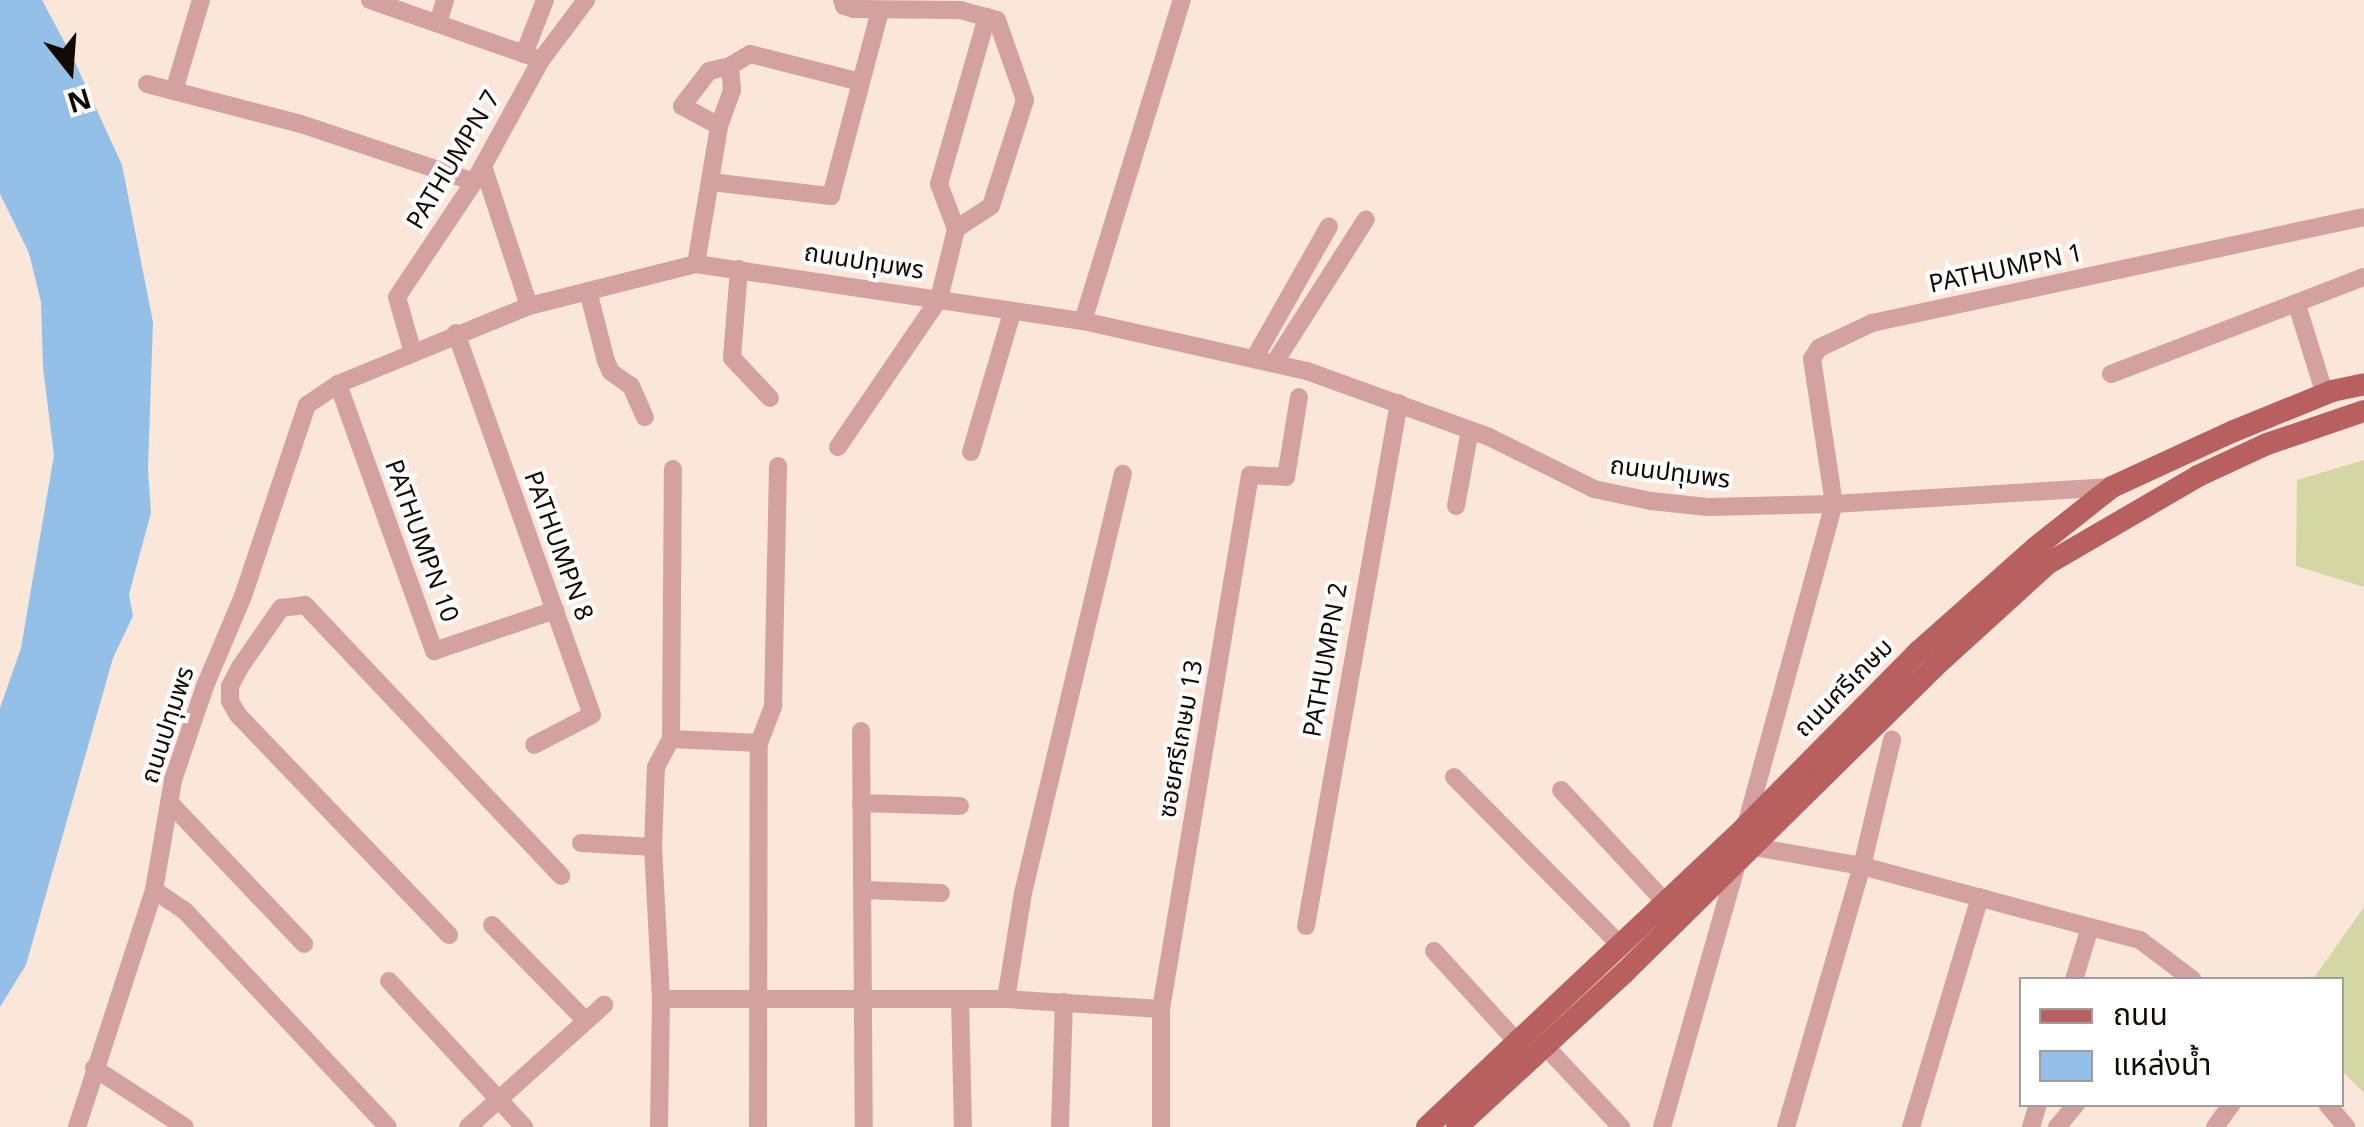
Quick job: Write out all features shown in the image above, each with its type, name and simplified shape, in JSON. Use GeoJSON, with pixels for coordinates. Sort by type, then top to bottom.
{"type":"FeatureCollection","features":[{"type":"Feature","properties":{"kind":"main road","name":"ถนนศรีเกษม"},"geometry":{"type":"LineString","coordinates":[[1457,1127],[1737,864],[1750,837],[1918,652],[2035,548],[2112,487],[2364,381]]}},
{"type":"Feature","properties":{"kind":"main road","name":"ถนนศรีเกษม"},"geometry":{"type":"LineString","coordinates":[[1427,1127],[1519,1044],[1619,944],[1750,837],[2047,564],[2198,476],[2266,444],[2364,411]]}},
{"type":"Feature","properties":{"kind":"main road"},"geometry":{"type":"LineString","coordinates":[[2198,476],[2272,449],[2364,427]]}},
{"type":"Feature","properties":{"kind":"street"},"geometry":{"type":"LineString","coordinates":[[174,91],[200,0]]}},
{"type":"Feature","properties":{"kind":"street"},"geometry":{"type":"LineString","coordinates":[[370,0],[532,57],[545,0]]}},
{"type":"Feature","properties":{"kind":"street"},"geometry":{"type":"LineString","coordinates":[[438,23],[445,0]]}},
{"type":"Feature","properties":{"kind":"street","name":"PATHUMPN 7"},"geometry":{"type":"LineString","coordinates":[[413,353],[397,297],[478,174],[532,57],[586,0]]}},
{"type":"Feature","properties":{"kind":"street"},"geometry":{"type":"LineString","coordinates":[[842,0],[854,9],[960,10],[997,20],[1025,100],[991,206],[956,229]]}},
{"type":"Feature","properties":{"kind":"street"},"geometry":{"type":"LineString","coordinates":[[1082,322],[1182,0]]}},
{"type":"Feature","properties":{"kind":"street"},"geometry":{"type":"LineString","coordinates":[[711,182],[831,196],[880,11]]}},
{"type":"Feature","properties":{"kind":"street"},"geometry":{"type":"LineString","coordinates":[[838,447],[940,299],[956,229],[940,184],[987,17]]}},
{"type":"Feature","properties":{"kind":"street"},"geometry":{"type":"LineString","coordinates":[[719,126],[682,106],[709,72],[750,54],[861,82]]}},
{"type":"Feature","properties":{"kind":"street"},"geometry":{"type":"LineString","coordinates":[[696,264],[719,126],[732,90],[730,66]]}},
{"type":"Feature","properties":{"kind":"street"},"geometry":{"type":"LineString","coordinates":[[146,84],[478,174],[529,306]]}},
{"type":"Feature","properties":{"kind":"street","name":"PATHUMPN 1"},"geometry":{"type":"LineString","coordinates":[[1834,504],[1812,359],[1818,348],[1872,323],[2364,216]]}},
{"type":"Feature","properties":{"kind":"street"},"geometry":{"type":"LineString","coordinates":[[1274,362],[1366,219]]}},
{"type":"Feature","properties":{"kind":"street"},"geometry":{"type":"LineString","coordinates":[[1254,357],[1330,226]]}},
{"type":"Feature","properties":{"kind":"street","name":"ถนนปทุมพร"},"geometry":{"type":"LineString","coordinates":[[76,1127],[154,890],[169,802],[204,686],[243,596],[307,406],[338,384],[529,306],[696,264],[1082,322],[1274,362],[1470,430],[1594,490],[1651,501],[1708,507],[1834,504],[2112,487]]}},
{"type":"Feature","properties":{"kind":"street"},"geometry":{"type":"LineString","coordinates":[[738,269],[732,358],[770,398]]}},
{"type":"Feature","properties":{"kind":"street"},"geometry":{"type":"LineString","coordinates":[[2111,374],[2364,277]]}},
{"type":"Feature","properties":{"kind":"street"},"geometry":{"type":"LineString","coordinates":[[588,291],[610,372],[631,386],[645,417]]}},
{"type":"Feature","properties":{"kind":"street"},"geometry":{"type":"LineString","coordinates":[[2296,305],[2328,393]]}},
{"type":"Feature","properties":{"kind":"street"},"geometry":{"type":"LineString","coordinates":[[971,452],[1012,313]]}},
{"type":"Feature","properties":{"kind":"street","name":"PATHUMPN 8"},"geometry":{"type":"LineString","coordinates":[[456,333],[592,715],[534,745]]}},
{"type":"Feature","properties":{"kind":"street","name":"PATHUMPN 10"},"geometry":{"type":"LineString","coordinates":[[338,384],[434,651],[555,610]]}},
{"type":"Feature","properties":{"kind":"street","name":"ซอยศรีเกษม 13"},"geometry":{"type":"LineString","coordinates":[[1160,1127],[1161,1009],[1250,475],[1286,477],[1299,397]]}},
{"type":"Feature","properties":{"kind":"street","name":"PATHUMPN 2"},"geometry":{"type":"LineString","coordinates":[[1306,926],[1399,403]]}},
{"type":"Feature","properties":{"kind":"street"},"geometry":{"type":"LineString","coordinates":[[1456,506],[1470,430]]}},
{"type":"Feature","properties":{"kind":"street"},"geometry":{"type":"LineString","coordinates":[[758,1127],[759,742],[773,706],[778,466]]}},
{"type":"Feature","properties":{"kind":"street"},"geometry":{"type":"LineString","coordinates":[[659,1127],[660,1000],[652,847],[656,767],[671,740],[673,470]]}},
{"type":"Feature","properties":{"kind":"street"},"geometry":{"type":"LineString","coordinates":[[1006,999],[1023,893],[1123,474]]}},
{"type":"Feature","properties":{"kind":"street"},"geometry":{"type":"LineString","coordinates":[[1834,504],[1750,837],[2140,940],[2186,977]]}},
{"type":"Feature","properties":{"kind":"street"},"geometry":{"type":"LineString","coordinates":[[243,596],[272,618]]}},
{"type":"Feature","properties":{"kind":"street"},"geometry":{"type":"LineString","coordinates":[[448,935],[238,714],[230,686],[281,608],[305,605],[561,876]]}},
{"type":"Feature","properties":{"kind":"street"},"geometry":{"type":"LineString","coordinates":[[860,731],[864,1127]]}},
{"type":"Feature","properties":{"kind":"street"},"geometry":{"type":"LineString","coordinates":[[671,740],[759,742]]}},
{"type":"Feature","properties":{"kind":"street"},"geometry":{"type":"LineString","coordinates":[[1786,1127],[1862,866],[1892,740]]}},
{"type":"Feature","properties":{"kind":"street"},"geometry":{"type":"LineString","coordinates":[[1454,777],[1619,944]]}},
{"type":"Feature","properties":{"kind":"street"},"geometry":{"type":"LineString","coordinates":[[1561,790],[1666,903]]}},
{"type":"Feature","properties":{"kind":"street"},"geometry":{"type":"LineString","coordinates":[[169,802],[304,944]]}},
{"type":"Feature","properties":{"kind":"street"},"geometry":{"type":"LineString","coordinates":[[861,803],[960,806]]}},
{"type":"Feature","properties":{"kind":"street"},"geometry":{"type":"LineString","coordinates":[[582,842],[652,847]]}},
{"type":"Feature","properties":{"kind":"street"},"geometry":{"type":"LineString","coordinates":[[1662,1127],[1737,864]]}},
{"type":"Feature","properties":{"kind":"street"},"geometry":{"type":"LineString","coordinates":[[154,890],[185,912],[388,1127]]}},
{"type":"Feature","properties":{"kind":"street"},"geometry":{"type":"LineString","coordinates":[[863,890],[941,893]]}},
{"type":"Feature","properties":{"kind":"street"},"geometry":{"type":"LineString","coordinates":[[1911,1127],[1980,897]]}},
{"type":"Feature","properties":{"kind":"street"},"geometry":{"type":"LineString","coordinates":[[492,925],[586,1021]]}},
{"type":"Feature","properties":{"kind":"street"},"geometry":{"type":"LineString","coordinates":[[2075,977],[2090,927]]}},
{"type":"Feature","properties":{"kind":"street"},"geometry":{"type":"LineString","coordinates":[[1434,951],[1519,1044]]}},
{"type":"Feature","properties":{"kind":"street"},"geometry":{"type":"LineString","coordinates":[[389,981],[524,1127]]}},
{"type":"Feature","properties":{"kind":"street"},"geometry":{"type":"LineString","coordinates":[[660,1000],[960,998],[1161,1009]]}},
{"type":"Feature","properties":{"kind":"street"},"geometry":{"type":"LineString","coordinates":[[960,998],[964,1127]]}},
{"type":"Feature","properties":{"kind":"street"},"geometry":{"type":"LineString","coordinates":[[1060,1127],[1064,1002]]}},
{"type":"Feature","properties":{"kind":"street"},"geometry":{"type":"LineString","coordinates":[[468,1127],[604,1004]]}},
{"type":"Feature","properties":{"kind":"street"},"geometry":{"type":"LineString","coordinates":[[1546,1047],[1621,1127]]}},
{"type":"Feature","properties":{"kind":"street"},"geometry":{"type":"LineString","coordinates":[[94,1068],[186,1127]]}},
{"type":"Feature","properties":{"kind":"street"},"geometry":{"type":"LineString","coordinates":[[2057,1127],[2074,1107]]}},
{"type":"Feature","properties":{"kind":"street"},"geometry":{"type":"LineString","coordinates":[[2329,1107],[2346,1127]]}},
{"type":"Feature","properties":{"kind":"green space"},"geometry":{"type":"Polygon","coordinates":[[[2364,460],[2364,587],[2296,566],[2297,480],[2364,460]]]}},
{"type":"Feature","properties":{"kind":"green space"},"geometry":{"type":"Polygon","coordinates":[[[2364,907],[2364,1093],[2344,1073],[2344,977],[2314,977],[2364,907]]]}},
{"type":"Feature","properties":{"kind":"water"},"geometry":{"type":"Polygon","coordinates":[[[0,0],[42,0],[73,58],[122,165],[153,322],[148,469],[151,513],[129,594],[133,616],[113,658],[26,965],[0,1007],[0,708],[21,648],[54,455],[43,368],[41,302],[29,253],[0,194],[0,0]]]}}]}
